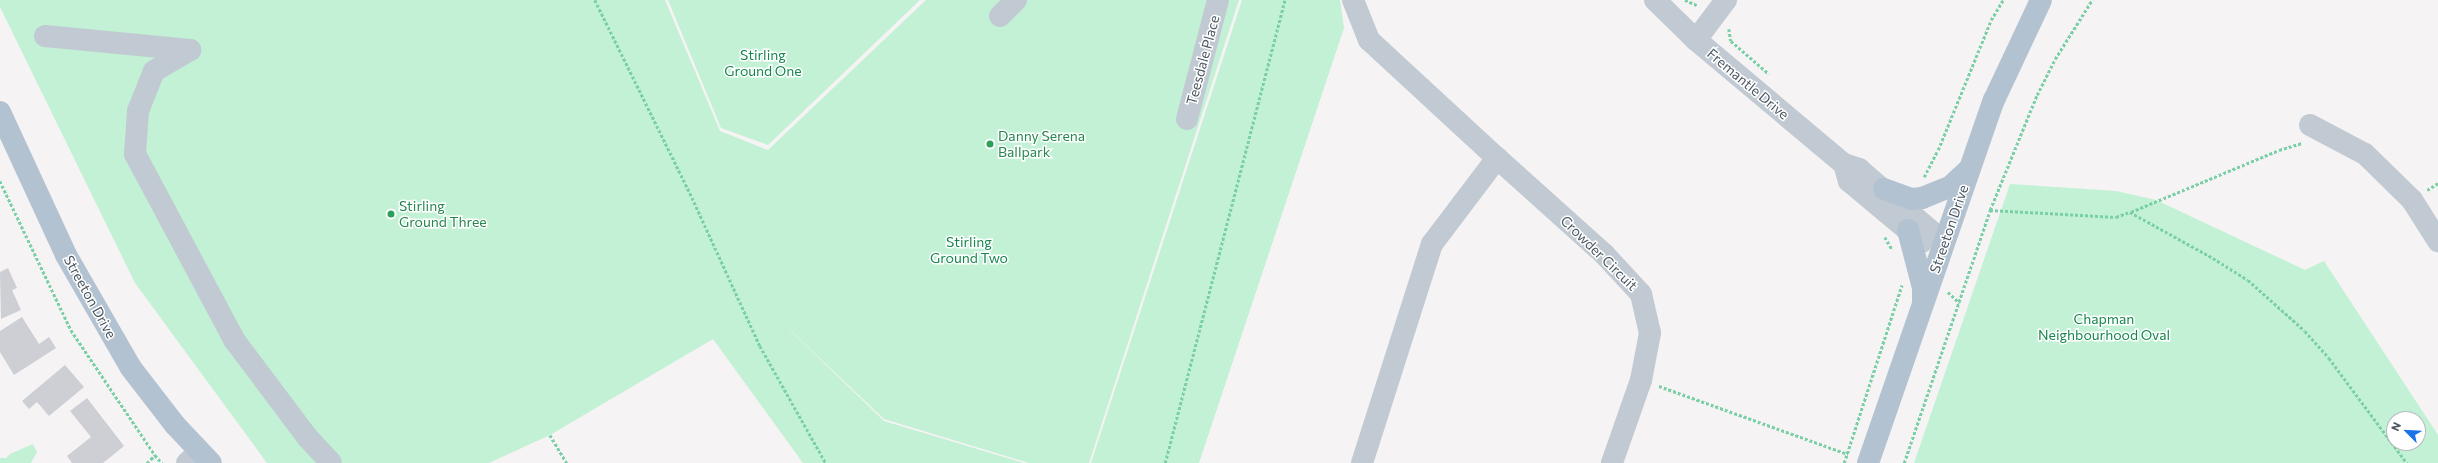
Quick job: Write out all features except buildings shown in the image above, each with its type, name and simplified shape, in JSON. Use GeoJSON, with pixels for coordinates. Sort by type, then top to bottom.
{"type":"FeatureCollection","features":[{"type":"Feature","properties":{"kind":"main road","name":"Streeton Drive"},"geometry":{"type":"LineString","coordinates":[[1868,463],[1994,100],[2041,0]]}},
{"type":"Feature","properties":{"kind":"main road","name":"Streeton Drive"},"geometry":{"type":"LineString","coordinates":[[0,112],[66,255],[110,333],[131,368],[199,459]]}},
{"type":"Feature","properties":{"kind":"main road"},"geometry":{"type":"LineString","coordinates":[[1884,189],[1912,199],[1922,198],[1951,186],[1970,168]]}},
{"type":"Feature","properties":{"kind":"main road"},"geometry":{"type":"LineString","coordinates":[[1908,230],[1923,288],[1923,304]]}},
{"type":"Feature","properties":{"kind":"street"},"geometry":{"type":"LineString","coordinates":[[1000,16],[1016,0]]}},
{"type":"Feature","properties":{"kind":"street","name":"Teesdale Place"},"geometry":{"type":"LineString","coordinates":[[1187,119],[1218,0]]}},
{"type":"Feature","properties":{"kind":"street","name":"Crowder Circuit"},"geometry":{"type":"LineString","coordinates":[[1353,0],[1369,40],[1604,254],[1641,294],[1650,333],[1641,380],[1612,463]]}},
{"type":"Feature","properties":{"kind":"street","name":"Fremantle Drive"},"geometry":{"type":"LineString","coordinates":[[1655,0],[1696,40],[1844,164],[1859,169],[1884,189],[1942,250]]}},
{"type":"Feature","properties":{"kind":"street"},"geometry":{"type":"LineString","coordinates":[[1696,40],[1722,6]]}},
{"type":"Feature","properties":{"kind":"street"},"geometry":{"type":"LineString","coordinates":[[45,36],[190,50],[154,71],[138,111],[135,154],[236,340],[307,436],[331,463]]}},
{"type":"Feature","properties":{"kind":"street"},"geometry":{"type":"LineString","coordinates":[[2319,130],[2365,154],[2412,200],[2438,241]]}},
{"type":"Feature","properties":{"kind":"street"},"geometry":{"type":"LineString","coordinates":[[1362,463],[1432,244],[1497,158]]}},
{"type":"Feature","properties":{"kind":"street","name":"Fremantle Drive"},"geometry":{"type":"LineString","coordinates":[[1844,164],[1849,181],[1908,230],[1942,250]]}},
{"type":"Feature","properties":{"kind":"path"},"geometry":{"type":"LineString","coordinates":[[595,0],[690,193],[760,346],[826,463]]}},
{"type":"Feature","properties":{"kind":"path"},"geometry":{"type":"LineString","coordinates":[[1165,463],[1285,0]]}},
{"type":"Feature","properties":{"kind":"path"},"geometry":{"type":"LineString","coordinates":[[1685,0],[1695,5],[1712,4],[1722,6],[1731,24],[1728,32],[1731,41],[1772,76]]}},
{"type":"Feature","properties":{"kind":"path"},"geometry":{"type":"LineString","coordinates":[[1920,182],[1938,150],[1991,20],[2002,0]]}},
{"type":"Feature","properties":{"kind":"path"},"geometry":{"type":"LineString","coordinates":[[1904,463],[1990,210],[2037,95],[2055,59],[2092,0]]}},
{"type":"Feature","properties":{"kind":"path"},"geometry":{"type":"LineString","coordinates":[[1990,210],[2116,217],[2279,150],[2319,130]]}},
{"type":"Feature","properties":{"kind":"path"},"geometry":{"type":"LineString","coordinates":[[0,181],[71,330],[155,455],[162,463]]}},
{"type":"Feature","properties":{"kind":"path"},"geometry":{"type":"LineString","coordinates":[[2130,212],[2248,280],[2274,302],[2329,358],[2407,463]]}},
{"type":"Feature","properties":{"kind":"path"},"geometry":{"type":"LineString","coordinates":[[1890,245],[1893,250]]}},
{"type":"Feature","properties":{"kind":"path"},"geometry":{"type":"LineString","coordinates":[[1844,463],[1904,278]]}},
{"type":"Feature","properties":{"kind":"path"},"geometry":{"type":"LineString","coordinates":[[1641,380],[1847,454]]}},
{"type":"Feature","properties":{"kind":"path"},"geometry":{"type":"LineString","coordinates":[[550,435],[567,463]]}},
{"type":"Feature","properties":{"kind":"path"},"geometry":{"type":"LineString","coordinates":[[147,463],[155,455]]}},
{"type":"Feature","properties":{"kind":"green space","name":"Stirling Ground Two"},"geometry":{"type":"Polygon","coordinates":[[[0,0],[665,0],[720,131],[768,150],[926,0],[1239,0],[1089,463],[1029,463],[884,419],[772,313],[884,421],[1024,463],[803,463],[713,339],[550,435],[489,463],[267,463],[135,283],[0,7],[0,0]]]}},
{"type":"Feature","properties":{"kind":"green space","name":"Stirling Ground One"},"geometry":{"type":"Polygon","coordinates":[[[668,0],[920,0],[768,145],[721,128],[668,0]]]}},
{"type":"Feature","properties":{"kind":"green space"},"geometry":{"type":"Polygon","coordinates":[[[1242,0],[1340,0],[1344,28],[1199,463],[1091,463],[1242,0]]]}},
{"type":"Feature","properties":{"kind":"green space","name":"Chapman Neighbourhood Oval"},"geometry":{"type":"Polygon","coordinates":[[[2010,184],[2116,191],[2156,200],[2305,270],[2324,261],[2422,411],[2386,411],[2386,451],[2426,451],[2426,417],[2438,435],[2438,463],[1914,463],[2010,184]]]}},
{"type":"Feature","properties":{"kind":"green space"},"geometry":{"type":"Polygon","coordinates":[[[33,444],[37,452],[31,463],[0,463],[0,458],[6,458],[10,454],[33,444]]]}},
{"type":"Feature","properties":{"kind":"place","name":"Danny Serena Ballpark"},"geometry":{"type":"Point","coordinates":[990,144]}},
{"type":"Feature","properties":{"kind":"place","name":"Stirling Ground Three"},"geometry":{"type":"Point","coordinates":[391,214]}}]}
